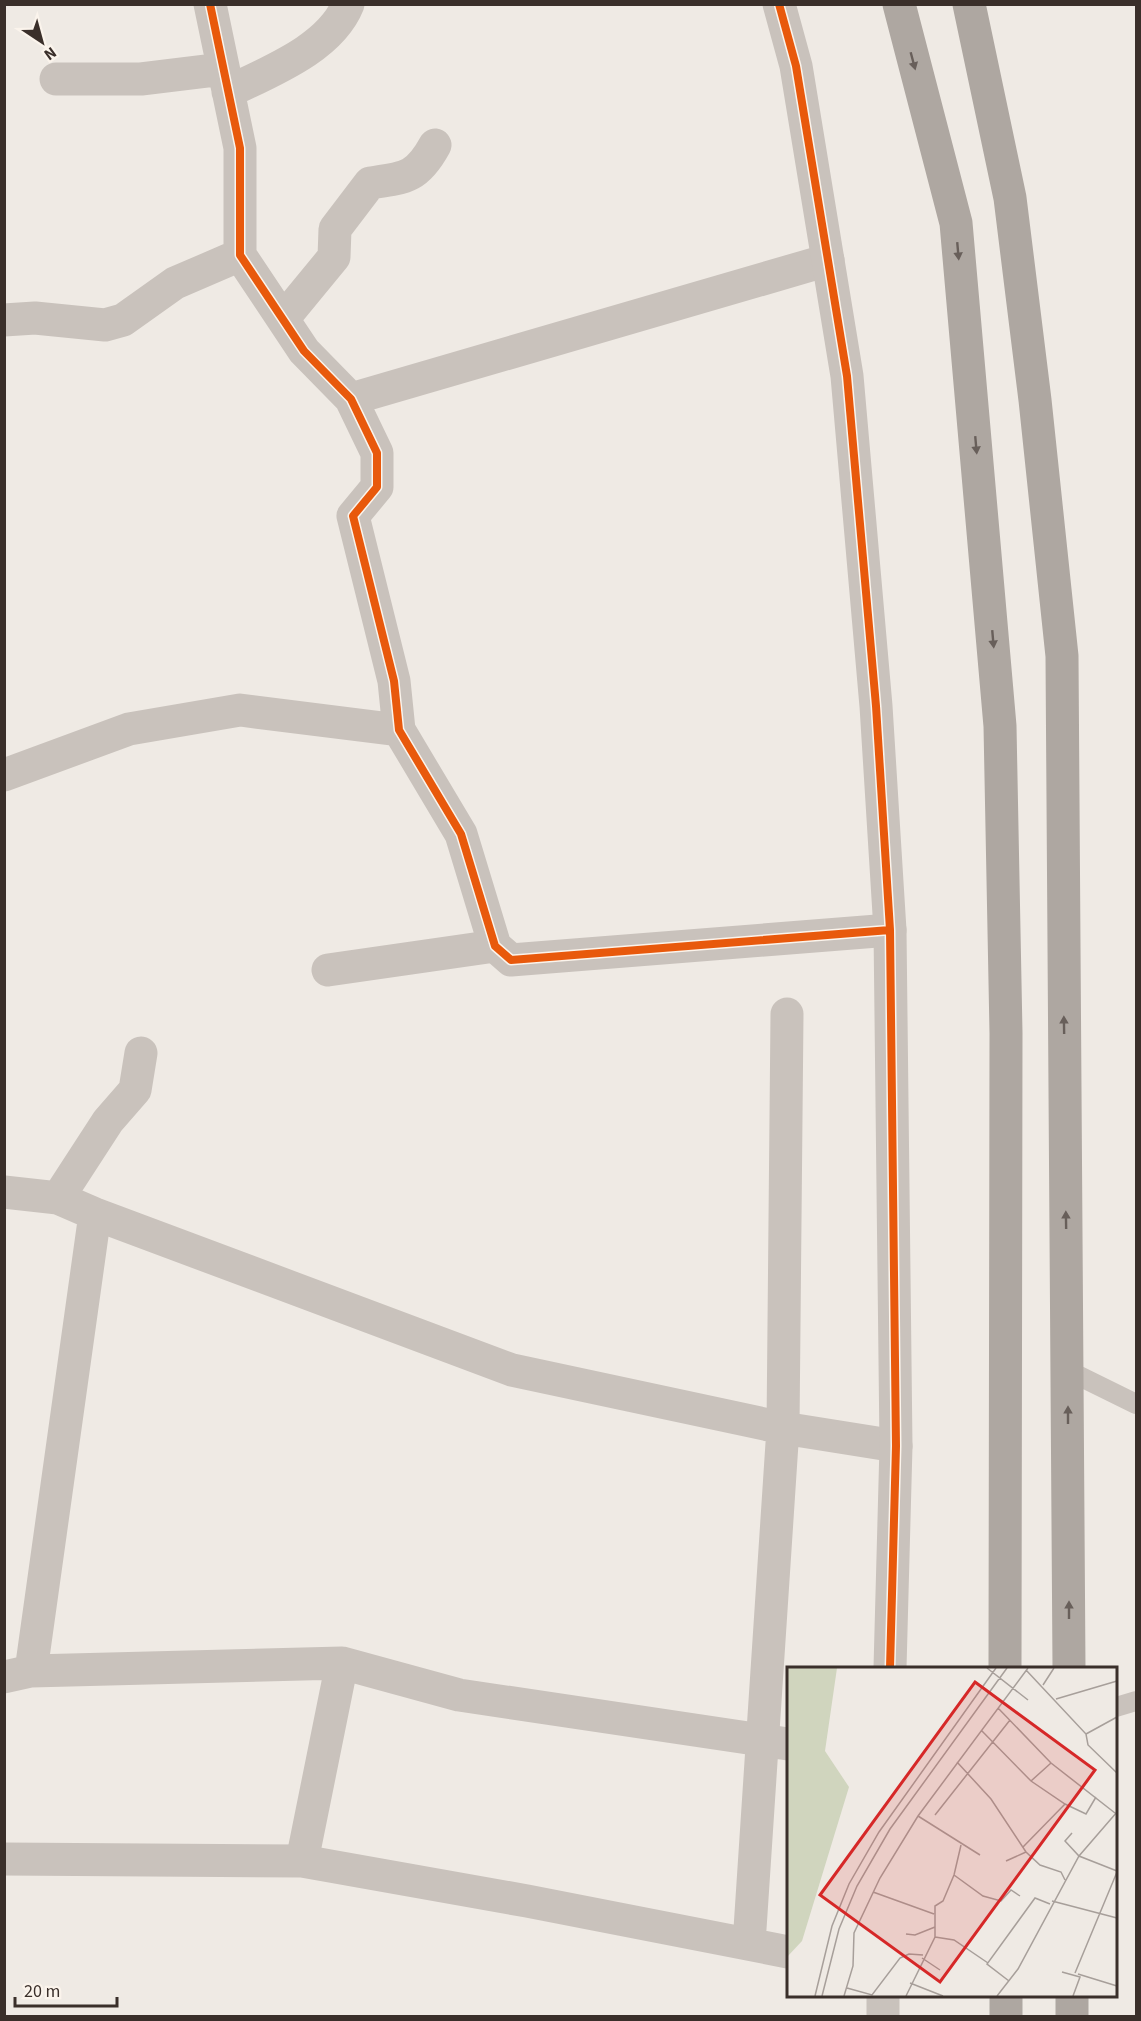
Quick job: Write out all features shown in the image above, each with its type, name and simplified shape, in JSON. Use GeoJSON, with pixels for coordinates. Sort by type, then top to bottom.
{"type":"FeatureCollection","features":[{"type":"Feature","properties":{"kind":"main road"},"geometry":{"type":"LineString","coordinates":[[899,4],[956,224],[1000,726],[1006,1032],[1005,1667]]}},
{"type":"Feature","properties":{"kind":"main road"},"geometry":{"type":"LineString","coordinates":[[969,4],[1010,198],[1035,400],[1062,656],[1069,1667]]}},
{"type":"Feature","properties":{"kind":"main road"},"geometry":{"type":"LineString","coordinates":[[1006,1997],[1006,2016]]}},
{"type":"Feature","properties":{"kind":"main road"},"geometry":{"type":"LineString","coordinates":[[1071,1997],[1072,2016]]}},
{"type":"Feature","properties":{"kind":"street"},"geometry":{"type":"LineString","coordinates":[[210,4],[240,148],[240,255],[304,351],[351,399],[377,453],[377,487],[353,516],[394,681],[399,730],[461,834],[495,946],[512,960],[890,930]]}},
{"type":"Feature","properties":{"kind":"street"},"geometry":{"type":"LineString","coordinates":[[56,79],[225,80],[298,56],[324,37],[345,13],[348,4]]}},
{"type":"Feature","properties":{"kind":"street"},"geometry":{"type":"LineString","coordinates":[[779,4],[796,66],[847,376],[875,694],[890,930],[896,1446],[890,1667]]}},
{"type":"Feature","properties":{"kind":"street"},"geometry":{"type":"LineString","coordinates":[[283,319],[334,257],[334,229],[370,183],[402,178],[424,166],[435,145]]}},
{"type":"Feature","properties":{"kind":"street"},"geometry":{"type":"LineString","coordinates":[[4,320],[34,318],[105,325],[123,320],[175,283],[240,255]]}},
{"type":"Feature","properties":{"kind":"street"},"geometry":{"type":"LineString","coordinates":[[351,399],[828,260]]}},
{"type":"Feature","properties":{"kind":"street"},"geometry":{"type":"LineString","coordinates":[[4,775],[129,729],[240,710],[399,730]]}},
{"type":"Feature","properties":{"kind":"street"},"geometry":{"type":"LineString","coordinates":[[328,970],[495,946]]}},
{"type":"Feature","properties":{"kind":"street"},"geometry":{"type":"LineString","coordinates":[[749,1944],[776,1742],[783,1428],[787,1014]]}},
{"type":"Feature","properties":{"kind":"street"},"geometry":{"type":"LineString","coordinates":[[58,1198],[108,1121],[135,1090],[141,1053]]}},
{"type":"Feature","properties":{"kind":"street"},"geometry":{"type":"LineString","coordinates":[[4,1192],[58,1198],[94,1214],[512,1370],[783,1428],[896,1446]]}},
{"type":"Feature","properties":{"kind":"street"},"geometry":{"type":"LineString","coordinates":[[94,1214],[18,1674],[342,1663],[459,1695],[776,1742]]}},
{"type":"Feature","properties":{"kind":"street"},"geometry":{"type":"LineString","coordinates":[[302,1861],[342,1663]]}},
{"type":"Feature","properties":{"kind":"street"},"geometry":{"type":"LineString","coordinates":[[4,1859],[302,1861],[527,1901],[787,1952]]}},
{"type":"Feature","properties":{"kind":"street"},"geometry":{"type":"LineString","coordinates":[[883,1997],[883,2016]]}},
{"type":"Feature","properties":{"kind":"lane"},"geometry":{"type":"LineString","coordinates":[[1067,1370],[1137,1404]]}},
{"type":"Feature","properties":{"kind":"lane"},"geometry":{"type":"LineString","coordinates":[[1117,1707],[1137,1701]]}},
{"type":"Feature","properties":{"kind":"cycle path"},"geometry":{"type":"LineString","coordinates":[[210,4],[240,148],[240,255],[304,351],[351,399],[377,453],[377,487],[353,516],[394,681],[399,730],[461,834],[495,946],[511,960],[890,930]]}},
{"type":"Feature","properties":{"kind":"cycle path"},"geometry":{"type":"LineString","coordinates":[[779,4],[796,66],[847,376],[876,706],[890,930],[896,1446],[890,1667]]}}]}
